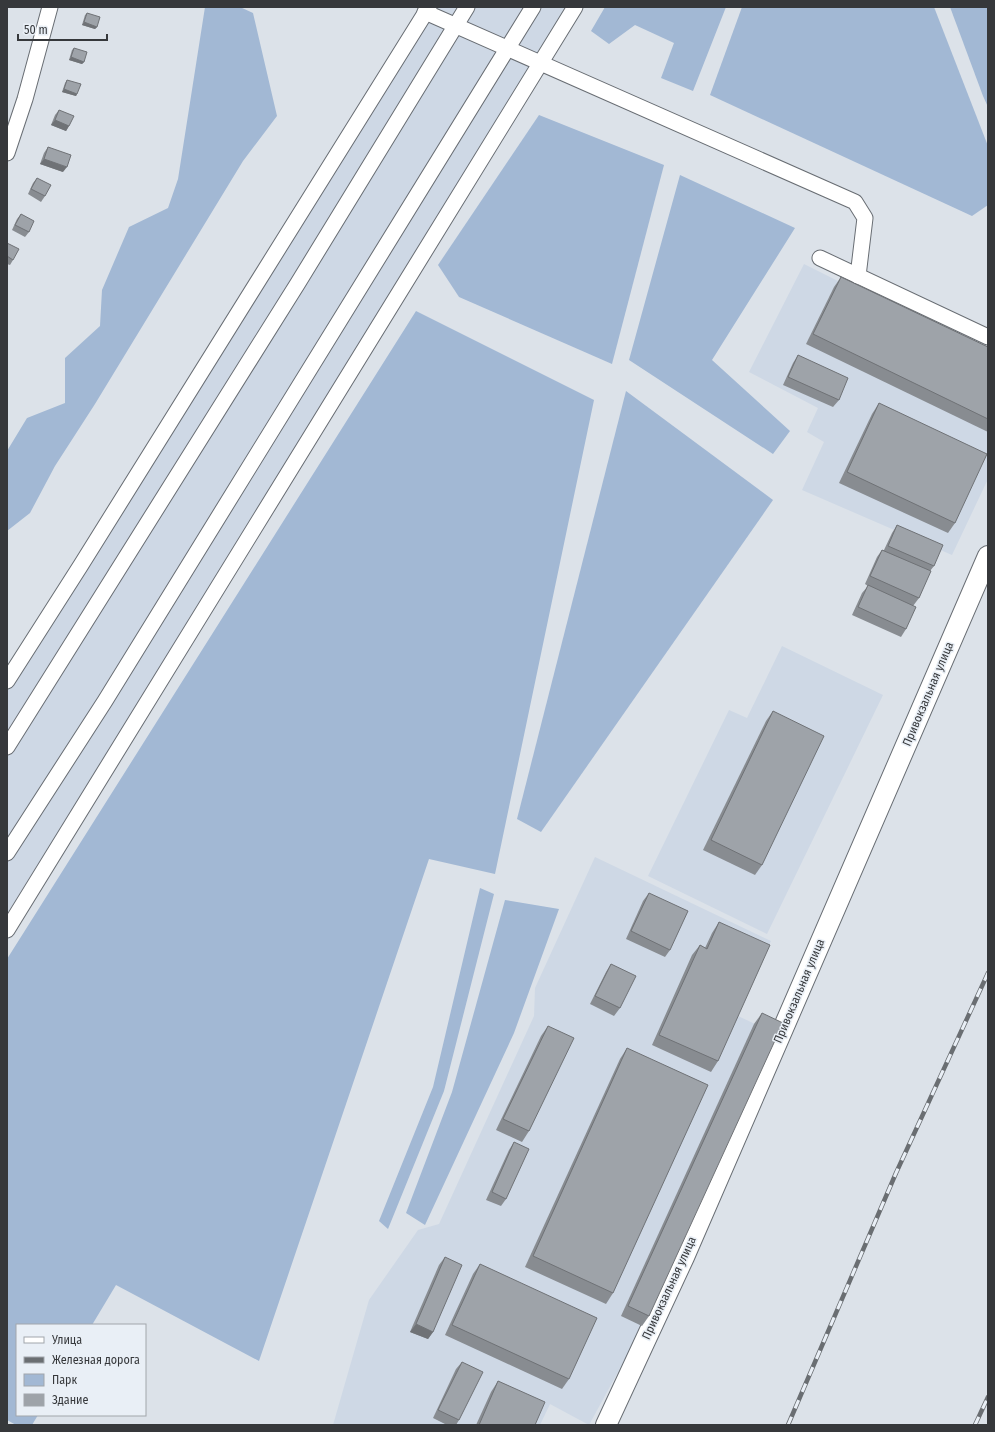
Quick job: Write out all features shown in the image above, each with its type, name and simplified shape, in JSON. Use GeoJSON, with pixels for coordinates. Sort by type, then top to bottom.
{"type":"FeatureCollection","features":[{"type":"Feature","properties":{"kind":"main road","name":"Привокзальная улица"},"geometry":{"type":"LineString","coordinates":[[606,1425],[684,1257],[988,556]]}},
{"type":"Feature","properties":{"kind":"street"},"geometry":{"type":"LineString","coordinates":[[7,153],[25,99],[50,7]]}},
{"type":"Feature","properties":{"kind":"street"},"geometry":{"type":"LineString","coordinates":[[7,747],[298,283],[467,7]]}},
{"type":"Feature","properties":{"kind":"street"},"geometry":{"type":"LineString","coordinates":[[7,853],[105,701],[533,7]]}},
{"type":"Feature","properties":{"kind":"street"},"geometry":{"type":"LineString","coordinates":[[7,930],[575,7]]}},
{"type":"Feature","properties":{"kind":"street"},"geometry":{"type":"LineString","coordinates":[[7,681],[90,552],[423,9],[455,25],[855,202],[865,218],[858,276]]}},
{"type":"Feature","properties":{"kind":"street"},"geometry":{"type":"LineString","coordinates":[[820,258],[988,337]]}},
{"type":"Feature","properties":{"kind":"shaded area"},"geometry":{"type":"Polygon","coordinates":[[[423,7],[569,7],[7,914],[7,678],[423,7]]]}},
{"type":"Feature","properties":{"kind":"shaded area"},"geometry":{"type":"Polygon","coordinates":[[[804,264],[988,356],[988,479],[952,555],[802,490],[824,442],[807,432],[818,408],[749,372],[804,264]]]}},
{"type":"Feature","properties":{"kind":"shaded area"},"geometry":{"type":"Polygon","coordinates":[[[782,646],[883,695],[767,934],[648,876],[729,710],[747,718],[782,646]]]}},
{"type":"Feature","properties":{"kind":"shaded area"},"geometry":{"type":"Polygon","coordinates":[[[595,857],[771,941],[736,1015],[774,1033],[642,1328],[589,1425],[550,1404],[540,1425],[333,1425],[369,1300],[418,1230],[439,1224],[534,1016],[535,988],[595,857]]]}},
{"type":"Feature","properties":{"kind":"green space"},"geometry":{"type":"Polygon","coordinates":[[[205,7],[240,7],[253,13],[277,116],[243,161],[95,404],[55,466],[30,513],[7,531],[7,451],[27,418],[65,403],[65,358],[100,326],[102,290],[129,227],[168,208],[178,179],[205,7]]]}},
{"type":"Feature","properties":{"kind":"green space"},"geometry":{"type":"Polygon","coordinates":[[[605,7],[726,7],[693,91],[661,78],[674,43],[635,25],[609,44],[591,31],[605,7]]]}},
{"type":"Feature","properties":{"kind":"green space"},"geometry":{"type":"Polygon","coordinates":[[[742,7],[934,7],[988,146],[988,205],[972,216],[710,95],[742,7]]]}},
{"type":"Feature","properties":{"kind":"green space"},"geometry":{"type":"Polygon","coordinates":[[[950,7],[988,7],[988,107],[983,96],[950,7]]]}},
{"type":"Feature","properties":{"kind":"green space"},"geometry":{"type":"Polygon","coordinates":[[[539,115],[664,165],[612,364],[459,297],[438,265],[539,115]]]}},
{"type":"Feature","properties":{"kind":"green space"},"geometry":{"type":"Polygon","coordinates":[[[680,175],[795,228],[712,360],[790,431],[773,454],[629,360],[680,175]]]}},
{"type":"Feature","properties":{"kind":"green space"},"geometry":{"type":"Polygon","coordinates":[[[416,311],[594,400],[495,874],[429,859],[259,1361],[116,1285],[93,1324],[16,1324],[16,1416],[37,1416],[32,1425],[16,1425],[7,1420],[7,959],[416,311]]]}},
{"type":"Feature","properties":{"kind":"green space"},"geometry":{"type":"Polygon","coordinates":[[[626,391],[773,500],[541,832],[517,819],[626,391]]]}},
{"type":"Feature","properties":{"kind":"green space"},"geometry":{"type":"Polygon","coordinates":[[[480,888],[494,894],[444,1091],[388,1229],[379,1221],[433,1087],[480,888]]]}},
{"type":"Feature","properties":{"kind":"green space"},"geometry":{"type":"Polygon","coordinates":[[[505,900],[559,909],[514,1033],[425,1225],[406,1213],[452,1092],[505,900]]]}},
{"type":"Feature","properties":{"kind":"building"},"geometry":{"type":"Polygon","coordinates":[[[87,13],[100,17],[97,27],[84,22],[87,13]]]}},
{"type":"Feature","properties":{"kind":"building"},"geometry":{"type":"Polygon","coordinates":[[[74,48],[87,52],[84,62],[71,57],[74,48]]]}},
{"type":"Feature","properties":{"kind":"building"},"geometry":{"type":"Polygon","coordinates":[[[67,80],[81,84],[77,94],[64,89],[67,80]]]}},
{"type":"Feature","properties":{"kind":"building"},"geometry":{"type":"Polygon","coordinates":[[[59,110],[74,116],[69,126],[55,120],[59,110]]]}},
{"type":"Feature","properties":{"kind":"building"},"geometry":{"type":"Polygon","coordinates":[[[48,147],[71,155],[67,167],[44,159],[48,147]]]}},
{"type":"Feature","properties":{"kind":"building"},"geometry":{"type":"Polygon","coordinates":[[[37,178],[51,185],[45,196],[31,189],[37,178]]]}},
{"type":"Feature","properties":{"kind":"building"},"geometry":{"type":"Polygon","coordinates":[[[21,214],[34,221],[29,232],[15,225],[21,214]]]}},
{"type":"Feature","properties":{"kind":"building"},"geometry":{"type":"Polygon","coordinates":[[[7,243],[19,249],[13,260],[7,256],[7,243]]]}},
{"type":"Feature","properties":{"kind":"building"},"geometry":{"type":"Polygon","coordinates":[[[841,277],[988,347],[988,419],[813,334],[841,277]]]}},
{"type":"Feature","properties":{"kind":"building"},"geometry":{"type":"Polygon","coordinates":[[[798,355],[848,378],[839,400],[788,377],[798,355]]]}},
{"type":"Feature","properties":{"kind":"building"},"geometry":{"type":"Polygon","coordinates":[[[879,403],[987,454],[955,523],[847,472],[879,403]]]}},
{"type":"Feature","properties":{"kind":"building"},"geometry":{"type":"Polygon","coordinates":[[[897,525],[943,545],[934,566],[888,546],[897,525]]]}},
{"type":"Feature","properties":{"kind":"building"},"geometry":{"type":"Polygon","coordinates":[[[882,550],[931,571],[919,598],[870,576],[882,550]]]}},
{"type":"Feature","properties":{"kind":"building"},"geometry":{"type":"Polygon","coordinates":[[[868,585],[916,607],[906,629],[858,607],[868,585]]]}},
{"type":"Feature","properties":{"kind":"building"},"geometry":{"type":"Polygon","coordinates":[[[773,711],[824,736],[762,865],[711,840],[773,711]]]}},
{"type":"Feature","properties":{"kind":"building"},"geometry":{"type":"Polygon","coordinates":[[[649,893],[688,911],[670,950],[631,931],[649,893]]]}},
{"type":"Feature","properties":{"kind":"building"},"geometry":{"type":"Polygon","coordinates":[[[719,922],[770,945],[718,1061],[659,1035],[700,945],[707,949],[719,922]]]}},
{"type":"Feature","properties":{"kind":"building"},"geometry":{"type":"Polygon","coordinates":[[[611,964],[636,976],[620,1008],[595,996],[611,964]]]}},
{"type":"Feature","properties":{"kind":"building"},"geometry":{"type":"Polygon","coordinates":[[[762,1013],[783,1023],[649,1316],[628,1306],[762,1013]]]}},
{"type":"Feature","properties":{"kind":"building"},"geometry":{"type":"Polygon","coordinates":[[[548,1026],[574,1038],[529,1131],[503,1119],[548,1026]]]}},
{"type":"Feature","properties":{"kind":"building"},"geometry":{"type":"Polygon","coordinates":[[[627,1048],[708,1085],[613,1293],[533,1256],[627,1048]]]}},
{"type":"Feature","properties":{"kind":"building"},"geometry":{"type":"Polygon","coordinates":[[[514,1142],[529,1149],[506,1199],[492,1192],[514,1142]]]}},
{"type":"Feature","properties":{"kind":"building"},"geometry":{"type":"Polygon","coordinates":[[[445,1257],[462,1265],[433,1332],[416,1324],[445,1257]]]}},
{"type":"Feature","properties":{"kind":"building"},"geometry":{"type":"Polygon","coordinates":[[[480,1264],[597,1318],[569,1379],[452,1325],[480,1264]]]}},
{"type":"Feature","properties":{"kind":"building"},"geometry":{"type":"Polygon","coordinates":[[[462,1362],[483,1372],[459,1420],[438,1410],[462,1362]]]}},
{"type":"Feature","properties":{"kind":"building"},"geometry":{"type":"Polygon","coordinates":[[[498,1381],[545,1402],[535,1425],[479,1425],[498,1381]]]}},
{"type":"Feature","properties":{"kind":"railway"},"geometry":{"type":"LineString","coordinates":[[788,1425],[896,1173],[988,973]]}},
{"type":"Feature","properties":{"kind":"railway"},"geometry":{"type":"LineString","coordinates":[[975,1425],[988,1397]]}}]}
